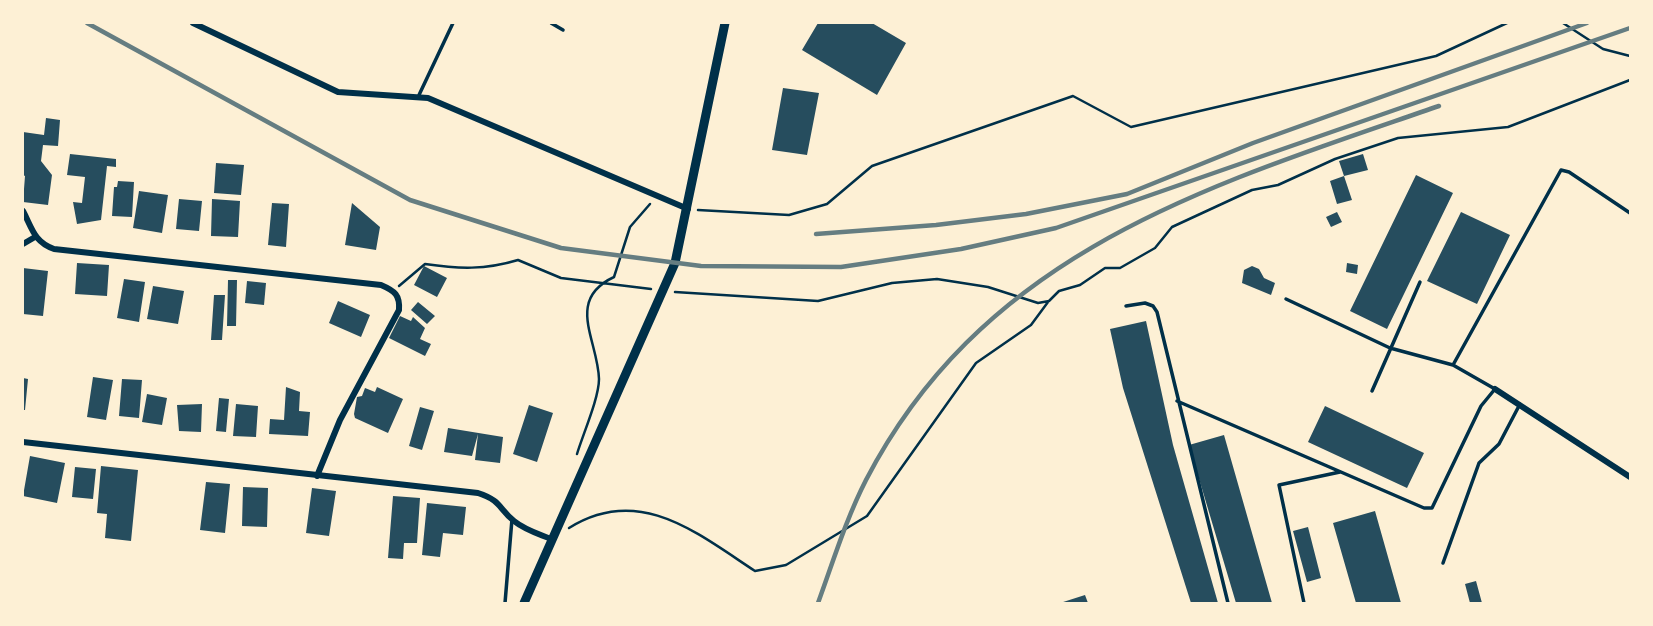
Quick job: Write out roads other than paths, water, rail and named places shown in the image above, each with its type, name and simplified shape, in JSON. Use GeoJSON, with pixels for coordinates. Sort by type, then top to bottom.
{"type":"FeatureCollection","features":[{"type":"Feature","properties":{"kind":"main road"},"geometry":{"type":"LineString","coordinates":[[524,603],[676,263],[725,23]]}},
{"type":"Feature","properties":{"kind":"street"},"geometry":{"type":"LineString","coordinates":[[193,23],[338,92],[350,95],[419,95],[688,209]]}},
{"type":"Feature","properties":{"kind":"street"},"geometry":{"type":"LineString","coordinates":[[23,211],[35,237],[43,245],[54,249],[381,285],[394,291],[400,299],[399,310],[340,420],[317,475]]}},
{"type":"Feature","properties":{"kind":"street"},"geometry":{"type":"LineString","coordinates":[[23,244],[35,237]]}},
{"type":"Feature","properties":{"kind":"street"},"geometry":{"type":"LineString","coordinates":[[1495,388],[1630,477]]}},
{"type":"Feature","properties":{"kind":"street"},"geometry":{"type":"LineString","coordinates":[[23,442],[478,493],[493,498],[512,519],[551,539]]}},
{"type":"Feature","properties":{"kind":"lane"},"geometry":{"type":"LineString","coordinates":[[419,95],[453,23]]}},
{"type":"Feature","properties":{"kind":"lane"},"geometry":{"type":"LineString","coordinates":[[551,23],[563,30]]}},
{"type":"Feature","properties":{"kind":"lane"},"geometry":{"type":"LineString","coordinates":[[1453,365],[1561,170],[1569,172],[1630,213]]}},
{"type":"Feature","properties":{"kind":"lane"},"geometry":{"type":"LineString","coordinates":[[1372,391],[1420,282]]}},
{"type":"Feature","properties":{"kind":"lane"},"geometry":{"type":"LineString","coordinates":[[1177,401],[1424,508],[1432,508],[1481,406],[1495,388],[1453,365],[1390,348],[1286,299]]}},
{"type":"Feature","properties":{"kind":"lane"},"geometry":{"type":"LineString","coordinates":[[1126,306],[1146,303],[1153,306],[1228,603]]}},
{"type":"Feature","properties":{"kind":"lane"},"geometry":{"type":"LineString","coordinates":[[1443,563],[1479,463],[1499,444],[1520,404]]}},
{"type":"Feature","properties":{"kind":"lane"},"geometry":{"type":"LineString","coordinates":[[1304,603],[1279,485],[1342,472]]}},
{"type":"Feature","properties":{"kind":"lane"},"geometry":{"type":"LineString","coordinates":[[505,603],[512,519]]}},
{"type":"Feature","properties":{"kind":"railway"},"geometry":{"type":"LineString","coordinates":[[87,23],[410,200],[561,248],[701,266],[841,267],[961,249],[1056,228],[1630,28]]}},
{"type":"Feature","properties":{"kind":"railway"},"geometry":{"type":"LineString","coordinates":[[816,234],[936,225],[1026,214],[1127,194],[1253,143],[1587,23]]}},
{"type":"Feature","properties":{"kind":"railway"},"geometry":{"type":"LineString","coordinates":[[818,603],[866,480],[916,401],[974,335],[1040,281],[1112,236],[1189,198],[1270,165],[1439,106]]}}]}
